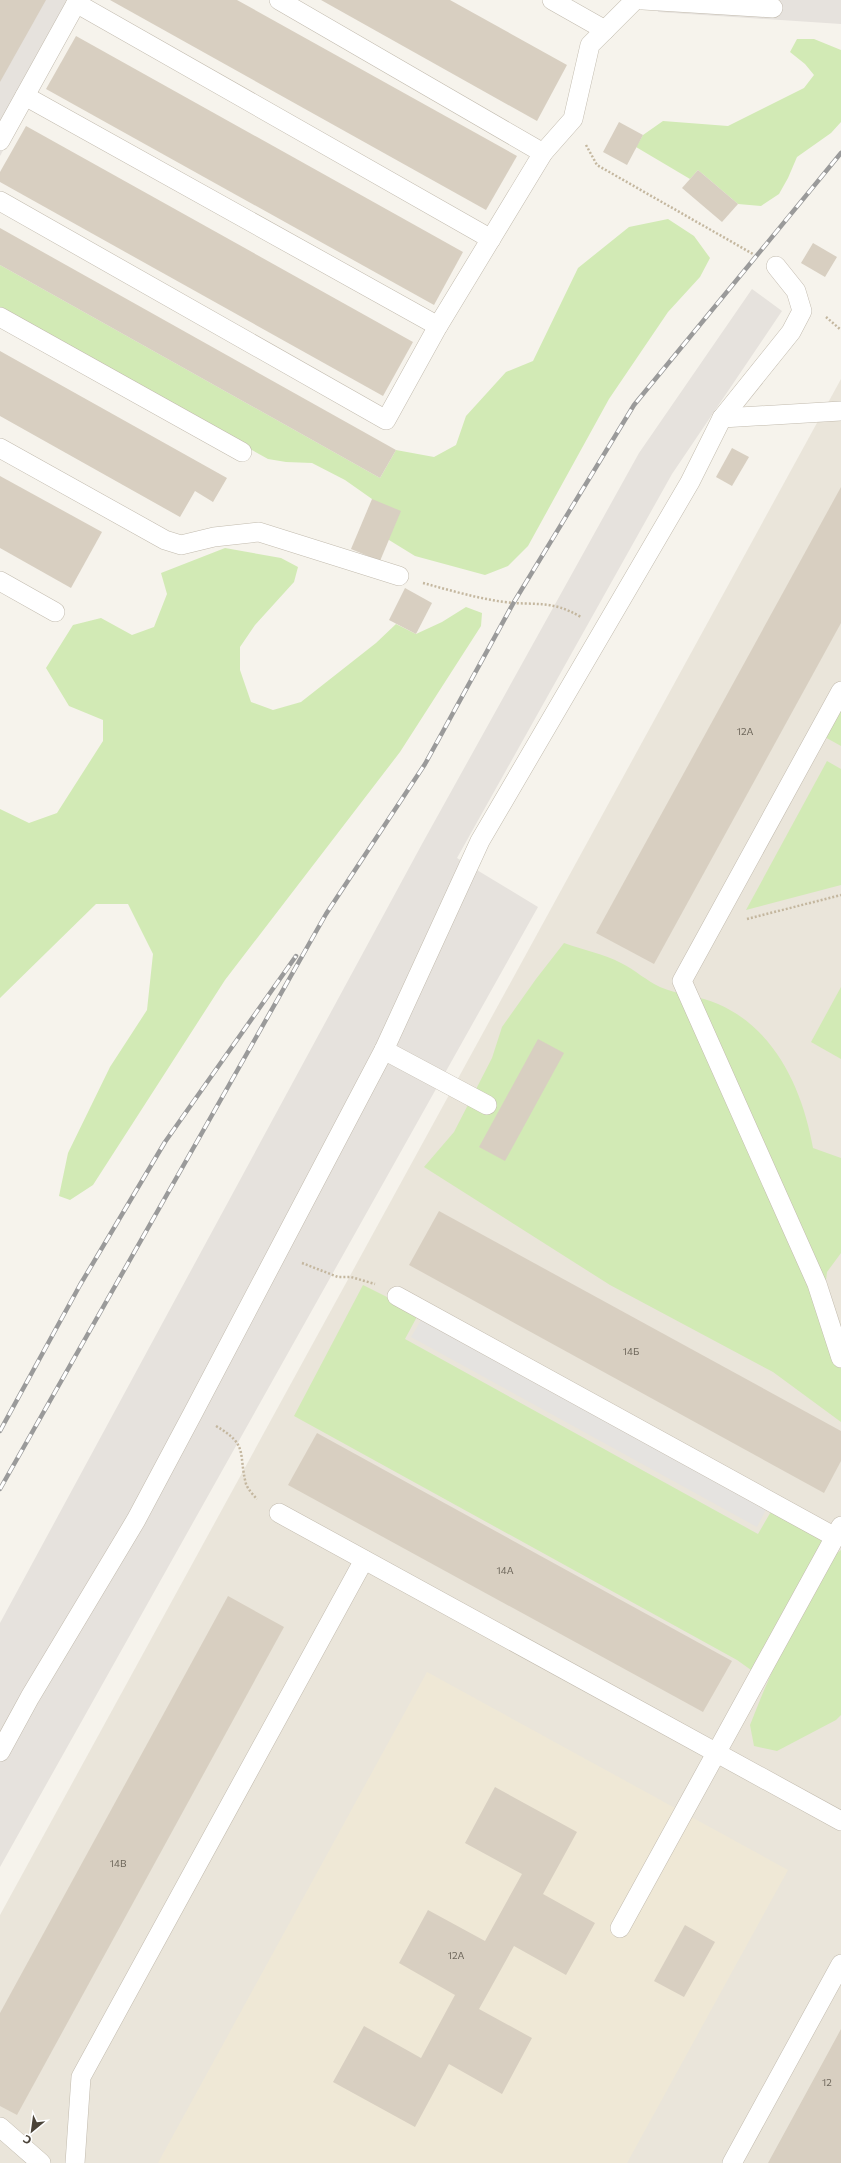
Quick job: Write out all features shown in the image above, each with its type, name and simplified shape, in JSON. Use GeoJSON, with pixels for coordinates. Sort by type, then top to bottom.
{"type":"FeatureCollection","features":[{"type":"Feature","properties":{"kind":"lane"},"geometry":{"type":"LineString","coordinates":[[279,0],[543,153]]}},
{"type":"Feature","properties":{"kind":"lane"},"geometry":{"type":"LineString","coordinates":[[552,0],[605,30]]}},
{"type":"Feature","properties":{"kind":"lane"},"geometry":{"type":"LineString","coordinates":[[0,201],[386,420],[438,326],[543,153],[573,119],[590,46],[635,0]]}},
{"type":"Feature","properties":{"kind":"lane"},"geometry":{"type":"LineString","coordinates":[[643,0],[773,8]]}},
{"type":"Feature","properties":{"kind":"lane"},"geometry":{"type":"LineString","coordinates":[[0,141],[77,2],[492,239]]}},
{"type":"Feature","properties":{"kind":"lane"},"geometry":{"type":"LineString","coordinates":[[25,96],[438,326]]}},
{"type":"Feature","properties":{"kind":"lane"},"geometry":{"type":"LineString","coordinates":[[0,1752],[30,1697],[136,1520],[278,1252],[384,1050],[480,841],[690,482],[722,418],[791,332],[802,311],[796,291],[776,266]]}},
{"type":"Feature","properties":{"kind":"lane"},"geometry":{"type":"LineString","coordinates":[[0,317],[242,452]]}},
{"type":"Feature","properties":{"kind":"lane"},"geometry":{"type":"LineString","coordinates":[[722,418],[841,411]]}},
{"type":"Feature","properties":{"kind":"lane"},"geometry":{"type":"LineString","coordinates":[[0,448],[165,540],[181,545],[214,536],[259,532],[399,576]]}},
{"type":"Feature","properties":{"kind":"lane"},"geometry":{"type":"LineString","coordinates":[[0,581],[55,612]]}},
{"type":"Feature","properties":{"kind":"lane"},"geometry":{"type":"LineString","coordinates":[[841,691],[682,981],[817,1284],[841,1358]]}},
{"type":"Feature","properties":{"kind":"lane"},"geometry":{"type":"LineString","coordinates":[[384,1050],[487,1104]]}},
{"type":"Feature","properties":{"kind":"lane"},"geometry":{"type":"LineString","coordinates":[[396,1296],[838,1531],[620,1928]]}},
{"type":"Feature","properties":{"kind":"lane"},"geometry":{"type":"LineString","coordinates":[[279,1513],[841,1821]]}},
{"type":"Feature","properties":{"kind":"lane"},"geometry":{"type":"LineString","coordinates":[[75,2163],[81,2077],[364,1560]]}},
{"type":"Feature","properties":{"kind":"lane"},"geometry":{"type":"LineString","coordinates":[[732,2163],[841,1964]]}},
{"type":"Feature","properties":{"kind":"lane"},"geometry":{"type":"LineString","coordinates":[[0,2127],[41,2163]]}},
{"type":"Feature","properties":{"kind":"path"},"geometry":{"type":"LineString","coordinates":[[573,119],[597,165],[776,266]]}},
{"type":"Feature","properties":{"kind":"path"},"geometry":{"type":"LineString","coordinates":[[399,576],[504,602],[549,604],[571,611],[604,630]]}},
{"type":"Feature","properties":{"kind":"path"},"geometry":{"type":"LineString","coordinates":[[711,928],[841,895]]}},
{"type":"Feature","properties":{"kind":"path"},"geometry":{"type":"LineString","coordinates":[[278,1252],[324,1273],[338,1277],[351,1277],[375,1284],[396,1296]]}},
{"type":"Feature","properties":{"kind":"path"},"geometry":{"type":"LineString","coordinates":[[193,1413],[230,1434],[242,1452],[246,1485],[259,1502],[279,1513]]}},
{"type":"Feature","properties":{"kind":"shaded area"},"geometry":{"type":"Polygon","coordinates":[[[0,0],[86,0],[0,156],[0,0]]]}},
{"type":"Feature","properties":{"kind":"shaded area"},"geometry":{"type":"Polygon","coordinates":[[[654,0],[841,0],[841,24],[658,12],[654,0]]]}},
{"type":"Feature","properties":{"kind":"shaded area"},"geometry":{"type":"Polygon","coordinates":[[[752,289],[782,311],[672,474],[457,858],[538,907],[0,1867],[0,1623],[422,844],[639,453],[752,289]]]}},
{"type":"Feature","properties":{"kind":"shaded area"},"geometry":{"type":"Polygon","coordinates":[[[841,379],[841,2163],[0,2163],[0,1915],[841,379]]]}},
{"type":"Feature","properties":{"kind":"shaded area"},"geometry":{"type":"Polygon","coordinates":[[[424,1315],[769,1504],[757,1527],[411,1337],[424,1315]]]}},
{"type":"Feature","properties":{"kind":"shaded area"},"geometry":{"type":"Polygon","coordinates":[[[427,1672],[788,1870],[627,2163],[158,2163],[427,1672]]]}},
{"type":"Feature","properties":{"kind":"green space"},"geometry":{"type":"Polygon","coordinates":[[[797,39],[814,39],[841,50],[841,122],[831,133],[797,157],[779,194],[761,206],[738,204],[698,170],[690,179],[636,147],[643,135],[663,121],[728,126],[804,88],[814,75],[805,64],[790,52],[797,39]]]}},
{"type":"Feature","properties":{"kind":"green space"},"geometry":{"type":"Polygon","coordinates":[[[668,219],[694,236],[710,258],[700,277],[668,312],[609,399],[528,546],[508,566],[485,575],[415,556],[389,540],[372,499],[345,480],[312,463],[286,462],[268,459],[0,309],[0,265],[380,478],[396,450],[434,457],[456,445],[466,416],[506,372],[533,361],[578,268],[629,227],[668,219]]]}},
{"type":"Feature","properties":{"kind":"green space"},"geometry":{"type":"Polygon","coordinates":[[[225,548],[281,558],[298,567],[294,582],[255,625],[240,647],[240,670],[251,702],[273,710],[301,702],[376,643],[396,624],[416,634],[442,622],[466,607],[482,613],[481,626],[400,752],[225,980],[93,1185],[70,1200],[59,1196],[68,1153],[110,1067],[147,1010],[153,954],[128,904],[96,904],[0,998],[0,809],[29,823],[57,813],[103,741],[103,720],[69,706],[46,668],[73,625],[101,618],[132,635],[154,627],[167,594],[161,573],[225,548]]]}},
{"type":"Feature","properties":{"kind":"green space"},"geometry":{"type":"Polygon","coordinates":[[[841,703],[841,746],[823,736],[841,703]]]}},
{"type":"Feature","properties":{"kind":"green space"},"geometry":{"type":"Polygon","coordinates":[[[827,761],[841,769],[841,885],[746,910],[827,761]]]}},
{"type":"Feature","properties":{"kind":"green space"},"geometry":{"type":"Polygon","coordinates":[[[564,943],[614,960],[660,987],[711,1001],[738,1015],[756,1029],[784,1064],[802,1105],[813,1148],[841,1158],[841,1253],[827,1272],[821,1320],[841,1339],[841,1422],[773,1372],[610,1285],[424,1167],[454,1132],[492,1058],[502,1027],[564,943]]]}},
{"type":"Feature","properties":{"kind":"green space"},"geometry":{"type":"Polygon","coordinates":[[[841,987],[841,1059],[811,1042],[841,987]]]}},
{"type":"Feature","properties":{"kind":"green space"},"geometry":{"type":"Polygon","coordinates":[[[363,1285],[419,1313],[405,1339],[758,1534],[773,1508],[827,1539],[751,1670],[737,1660],[294,1416],[363,1285]]]}},
{"type":"Feature","properties":{"kind":"green space"},"geometry":{"type":"Polygon","coordinates":[[[841,1550],[841,1715],[836,1720],[777,1751],[754,1746],[750,1725],[787,1637],[831,1558],[841,1550]]]}},
{"type":"Feature","properties":{"kind":"building"},"geometry":{"type":"Polygon","coordinates":[[[0,0],[46,0],[0,82],[0,0]]]}},
{"type":"Feature","properties":{"kind":"building"},"geometry":{"type":"Polygon","coordinates":[[[110,0],[237,0],[517,156],[486,210],[110,0]]]}},
{"type":"Feature","properties":{"kind":"building"},"geometry":{"type":"Polygon","coordinates":[[[321,0],[450,0],[567,65],[537,121],[321,0]]]}},
{"type":"Feature","properties":{"kind":"building"},"geometry":{"type":"Polygon","coordinates":[[[76,36],[463,252],[434,305],[46,89],[76,36]]]}},
{"type":"Feature","properties":{"kind":"building"},"geometry":{"type":"Polygon","coordinates":[[[619,122],[643,135],[627,165],[603,152],[619,122]]]}},
{"type":"Feature","properties":{"kind":"building"},"geometry":{"type":"Polygon","coordinates":[[[26,126],[413,342],[383,396],[0,182],[0,172],[26,126]]]}},
{"type":"Feature","properties":{"kind":"building"},"geometry":{"type":"Polygon","coordinates":[[[698,170],[738,204],[722,222],[682,188],[698,170]]]}},
{"type":"Feature","properties":{"kind":"building"},"geometry":{"type":"Polygon","coordinates":[[[0,228],[396,450],[380,478],[0,265],[0,228]]]}},
{"type":"Feature","properties":{"kind":"building"},"geometry":{"type":"Polygon","coordinates":[[[813,243],[837,257],[825,277],[801,263],[813,243]]]}},
{"type":"Feature","properties":{"kind":"building"},"geometry":{"type":"Polygon","coordinates":[[[0,351],[227,478],[213,502],[195,491],[180,517],[0,416],[0,351]]]}},
{"type":"Feature","properties":{"kind":"building"},"geometry":{"type":"Polygon","coordinates":[[[732,448],[749,457],[732,486],[716,477],[732,448]]]}},
{"type":"Feature","properties":{"kind":"building"},"geometry":{"type":"Polygon","coordinates":[[[0,476],[102,532],[71,588],[0,548],[0,476]]]}},
{"type":"Feature","properties":{"kind":"building"},"geometry":{"type":"Polygon","coordinates":[[[841,487],[841,623],[654,964],[596,933],[841,487]]]}},
{"type":"Feature","properties":{"kind":"building"},"geometry":{"type":"Polygon","coordinates":[[[372,499],[401,511],[380,561],[351,549],[372,499]]]}},
{"type":"Feature","properties":{"kind":"building"},"geometry":{"type":"Polygon","coordinates":[[[405,588],[432,603],[416,634],[389,620],[405,588]]]}},
{"type":"Feature","properties":{"kind":"building"},"geometry":{"type":"Polygon","coordinates":[[[538,1039],[564,1053],[505,1161],[479,1147],[538,1039]]]}},
{"type":"Feature","properties":{"kind":"building"},"geometry":{"type":"Polygon","coordinates":[[[439,1211],[841,1431],[841,1461],[824,1493],[409,1265],[439,1211]]]}},
{"type":"Feature","properties":{"kind":"building"},"geometry":{"type":"Polygon","coordinates":[[[317,1433],[732,1661],[703,1712],[288,1485],[317,1433]]]}},
{"type":"Feature","properties":{"kind":"building"},"geometry":{"type":"Polygon","coordinates":[[[228,1596],[284,1627],[17,2115],[0,2106],[0,2013],[228,1596]]]}},
{"type":"Feature","properties":{"kind":"building"},"geometry":{"type":"Polygon","coordinates":[[[495,1787],[577,1832],[543,1894],[595,1923],[566,1975],[514,1946],[479,2009],[532,2038],[502,2094],[449,2064],[415,2127],[333,2082],[364,2026],[421,2058],[455,1995],[399,1963],[428,1910],[485,1941],[522,1874],[465,1843],[495,1787]]]}},
{"type":"Feature","properties":{"kind":"building"},"geometry":{"type":"Polygon","coordinates":[[[685,1925],[715,1942],[684,1997],[654,1981],[685,1925]]]}},
{"type":"Feature","properties":{"kind":"building"},"geometry":{"type":"Polygon","coordinates":[[[841,2029],[841,2163],[768,2163],[828,2053],[841,2029]]]}},
{"type":"Feature","properties":{"kind":"railway"},"geometry":{"type":"LineString","coordinates":[[0,1489],[326,914],[425,764],[514,602],[634,405],[841,153]]}},
{"type":"Feature","properties":{"kind":"railway"},"geometry":{"type":"LineString","coordinates":[[0,1431],[80,1285],[165,1142],[296,956]]}}]}
